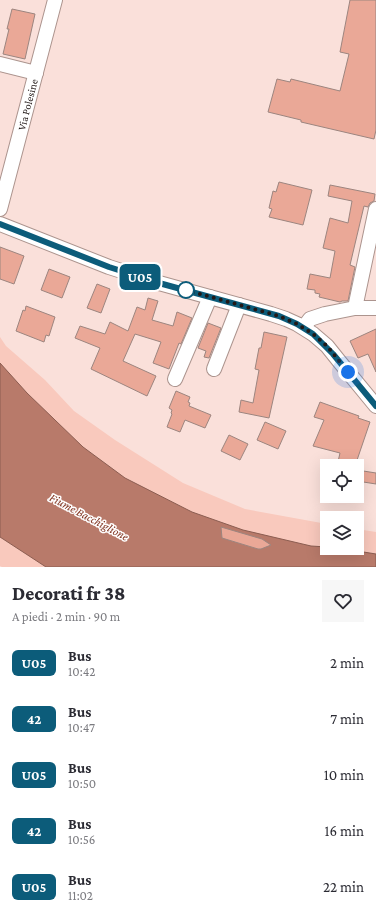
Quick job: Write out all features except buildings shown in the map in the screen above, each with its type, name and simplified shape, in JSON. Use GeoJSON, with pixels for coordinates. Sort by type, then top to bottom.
{"type":"FeatureCollection","features":[{"type":"Feature","properties":{"kind":"street","name":"Via Polesine"},"geometry":{"type":"LineString","coordinates":[[0,209],[55,0]]}},
{"type":"Feature","properties":{"kind":"street"},"geometry":{"type":"LineString","coordinates":[[0,64],[36,73]]}},
{"type":"Feature","properties":{"kind":"street"},"geometry":{"type":"LineString","coordinates":[[355,308],[376,209]]}},
{"type":"Feature","properties":{"kind":"street"},"geometry":{"type":"LineString","coordinates":[[0,224],[109,267],[159,283],[286,319],[304,327],[327,346],[376,406]]}},
{"type":"Feature","properties":{"kind":"street"},"geometry":{"type":"LineString","coordinates":[[175,380],[210,297]]}},
{"type":"Feature","properties":{"kind":"street"},"geometry":{"type":"LineString","coordinates":[[214,368],[239,305]]}},
{"type":"Feature","properties":{"kind":"street"},"geometry":{"type":"LineString","coordinates":[[304,327],[310,319],[325,314],[355,308],[376,308]]}},
{"type":"Feature","properties":{"kind":"shaded area"},"geometry":{"type":"Polygon","coordinates":[[[0,337],[6,346],[45,380],[74,411],[115,440],[183,483],[245,509],[320,523],[320,555],[364,555],[364,530],[376,532],[376,567],[0,566],[0,337]]]}},
{"type":"Feature","properties":{"kind":"water","name":"Fiume Bacchiglione"},"geometry":{"type":"Polygon","coordinates":[[[0,363],[27,393],[83,447],[125,478],[192,512],[243,530],[311,546],[320,547],[320,555],[364,555],[364,552],[376,554],[376,567],[46,567],[0,537],[0,363]]]}},
{"type":"Feature","properties":{"kind":"bus line","name":"U05"},"geometry":{"type":"LineString","coordinates":[[0,224],[109,267],[159,283],[279,316],[297,324],[313,334],[327,346],[376,406]]}},
{"type":"Feature","properties":{"kind":"route"},"geometry":{"type":"LineString","coordinates":[[186,290],[279,316],[297,324],[313,334],[327,346],[348,372]]}}]}
